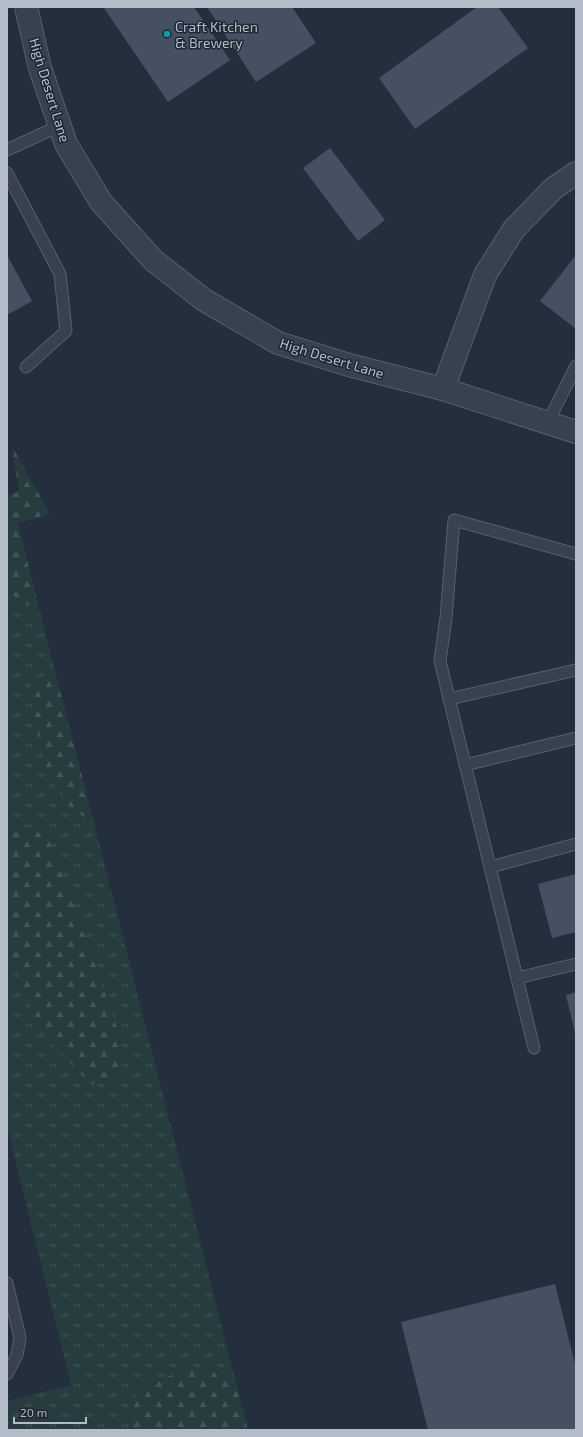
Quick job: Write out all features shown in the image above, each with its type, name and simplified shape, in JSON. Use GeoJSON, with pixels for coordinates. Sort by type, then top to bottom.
{"type":"FeatureCollection","features":[{"type":"Feature","properties":{"kind":"street","name":"High Desert Lane"},"geometry":{"type":"LineString","coordinates":[[26,7],[40,68],[59,126],[66,144],[101,202],[153,260],[204,300],[278,343],[349,365],[443,389],[576,432]]}},
{"type":"Feature","properties":{"kind":"street"},"geometry":{"type":"LineString","coordinates":[[443,389],[485,275],[514,229],[554,188],[576,173]]}},
{"type":"Feature","properties":{"kind":"lane"},"geometry":{"type":"LineString","coordinates":[[7,150],[59,126]]}},
{"type":"Feature","properties":{"kind":"lane"},"geometry":{"type":"LineString","coordinates":[[7,173],[60,274],[66,331],[26,367]]}},
{"type":"Feature","properties":{"kind":"lane"},"geometry":{"type":"LineString","coordinates":[[548,422],[576,366]]}},
{"type":"Feature","properties":{"kind":"lane"},"geometry":{"type":"LineString","coordinates":[[534,1048],[440,661],[446,618],[454,520],[576,554]]}},
{"type":"Feature","properties":{"kind":"lane"},"geometry":{"type":"LineString","coordinates":[[449,699],[576,670]]}},
{"type":"Feature","properties":{"kind":"lane"},"geometry":{"type":"LineString","coordinates":[[465,765],[576,738]]}},
{"type":"Feature","properties":{"kind":"lane"},"geometry":{"type":"LineString","coordinates":[[490,867],[576,844]]}},
{"type":"Feature","properties":{"kind":"lane"},"geometry":{"type":"LineString","coordinates":[[517,978],[576,964]]}},
{"type":"Feature","properties":{"kind":"lane"},"geometry":{"type":"LineString","coordinates":[[7,1282],[20,1338],[17,1355],[7,1374]]}},
{"type":"Feature","properties":{"kind":"green space"},"geometry":{"type":"Polygon","coordinates":[[[12,446],[50,514],[18,523],[40,612],[7,592],[7,496],[19,491],[12,446]]]}},
{"type":"Feature","properties":{"kind":"green space"},"geometry":{"type":"Polygon","coordinates":[[[7,592],[40,612],[55,671],[28,685],[70,808],[94,823],[234,1375],[188,1369],[137,1388],[130,1430],[7,1430],[7,1401],[71,1385],[7,1126],[7,592]]]}},
{"type":"Feature","properties":{"kind":"green space"},"geometry":{"type":"Polygon","coordinates":[[[55,671],[94,823],[70,808],[46,771],[28,685],[55,671]]]}},
{"type":"Feature","properties":{"kind":"green space"},"geometry":{"type":"Polygon","coordinates":[[[7,820],[46,833],[82,926],[120,1036],[122,1074],[91,1085],[36,1026],[7,938],[7,820]]]}},
{"type":"Feature","properties":{"kind":"green space"},"geometry":{"type":"Polygon","coordinates":[[[188,1369],[234,1375],[248,1430],[130,1430],[137,1388],[188,1369]]]}},
{"type":"Feature","properties":{"kind":"building","name":"Craft Kitchen & Brewery"},"geometry":{"type":"Polygon","coordinates":[[[194,7],[230,60],[168,102],[104,8],[194,7]]]}},
{"type":"Feature","properties":{"kind":"building"},"geometry":{"type":"Polygon","coordinates":[[[207,7],[292,7],[316,43],[256,82],[207,7]]]}},
{"type":"Feature","properties":{"kind":"building"},"geometry":{"type":"Polygon","coordinates":[[[477,7],[498,7],[528,48],[415,129],[379,78],[477,7]]]}},
{"type":"Feature","properties":{"kind":"building"},"geometry":{"type":"Polygon","coordinates":[[[330,148],[385,220],[358,241],[303,168],[330,148]]]}},
{"type":"Feature","properties":{"kind":"building"},"geometry":{"type":"Polygon","coordinates":[[[7,255],[32,301],[7,315],[7,255]]]}},
{"type":"Feature","properties":{"kind":"building"},"geometry":{"type":"Polygon","coordinates":[[[576,255],[576,329],[540,301],[576,255]]]}},
{"type":"Feature","properties":{"kind":"building"},"geometry":{"type":"Polygon","coordinates":[[[576,874],[576,932],[552,938],[538,884],[576,874]]]}},
{"type":"Feature","properties":{"kind":"building"},"geometry":{"type":"Polygon","coordinates":[[[576,992],[576,1032],[575,1033],[566,995],[576,992]]]}},
{"type":"Feature","properties":{"kind":"building"},"geometry":{"type":"Polygon","coordinates":[[[555,1284],[576,1368],[576,1430],[428,1430],[401,1322],[555,1284]]]}},
{"type":"Feature","properties":{"kind":"place","name":"Craft Kitchen & Brewery"},"geometry":{"type":"Point","coordinates":[167,34]}}]}
